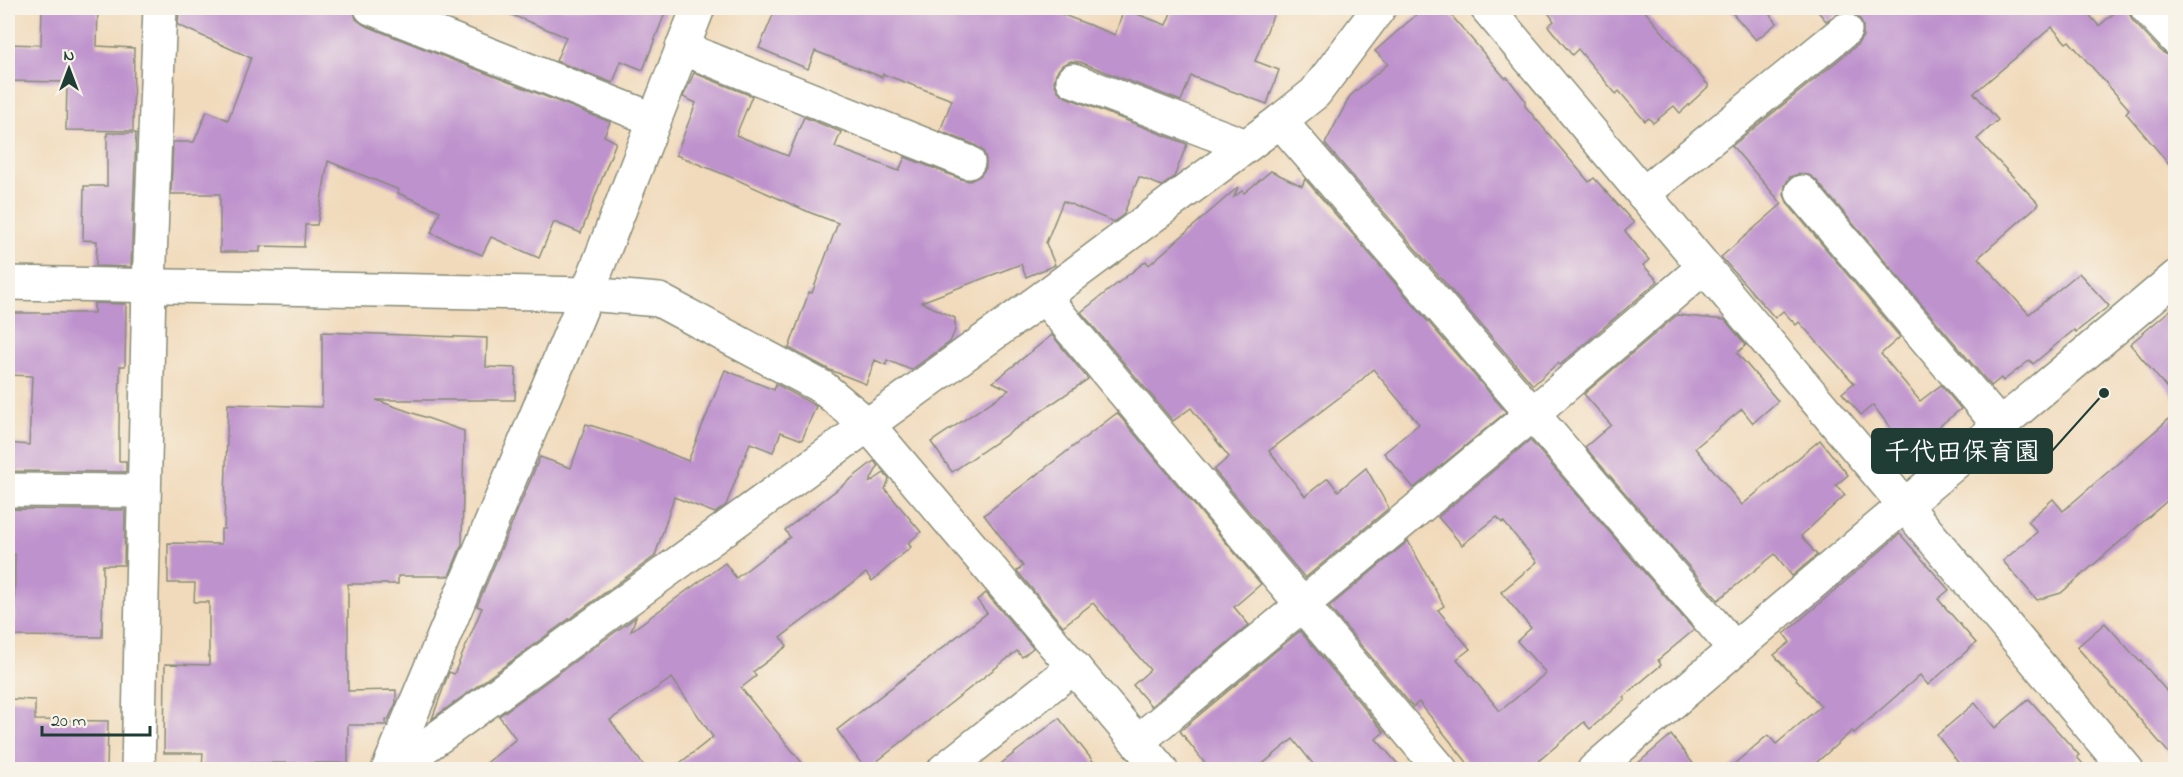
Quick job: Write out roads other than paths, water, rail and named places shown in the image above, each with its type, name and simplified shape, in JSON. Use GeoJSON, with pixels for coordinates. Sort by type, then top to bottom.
{"type":"FeatureCollection","features":[{"type":"Feature","properties":{"kind":"street"},"geometry":{"type":"LineString","coordinates":[[138,770],[149,285],[160,8]]}},
{"type":"Feature","properties":{"kind":"street"},"geometry":{"type":"LineString","coordinates":[[371,8],[653,119]]}},
{"type":"Feature","properties":{"kind":"street"},"geometry":{"type":"LineString","coordinates":[[388,770],[587,294],[698,8]]}},
{"type":"Feature","properties":{"kind":"street"},"geometry":{"type":"LineString","coordinates":[[393,770],[1044,297],[1280,121],[1315,93],[1379,8]]}},
{"type":"Feature","properties":{"kind":"street"},"geometry":{"type":"LineString","coordinates":[[2147,8],[2175,39]]}},
{"type":"Feature","properties":{"kind":"street"},"geometry":{"type":"LineString","coordinates":[[1503,13],[1643,194],[2127,770]]}},
{"type":"Feature","properties":{"kind":"street"},"geometry":{"type":"LineString","coordinates":[[1643,194],[1845,30]]}},
{"type":"Feature","properties":{"kind":"street"},"geometry":{"type":"LineString","coordinates":[[682,48],[968,162]]}},
{"type":"Feature","properties":{"kind":"street"},"geometry":{"type":"LineString","coordinates":[[1073,80],[1246,146]]}},
{"type":"Feature","properties":{"kind":"street"},"geometry":{"type":"LineString","coordinates":[[1280,121],[1734,648]]}},
{"type":"Feature","properties":{"kind":"street"},"geometry":{"type":"LineString","coordinates":[[1802,192],[2000,426]]}},
{"type":"Feature","properties":{"kind":"street"},"geometry":{"type":"LineString","coordinates":[[1137,742],[1532,414],[1704,267]]}},
{"type":"Feature","properties":{"kind":"street"},"geometry":{"type":"LineString","coordinates":[[1594,770],[1734,648],[2175,277]]}},
{"type":"Feature","properties":{"kind":"street"},"geometry":{"type":"LineString","coordinates":[[8,283],[587,294],[659,300],[822,387],[868,425],[1161,770]]}},
{"type":"Feature","properties":{"kind":"street"},"geometry":{"type":"LineString","coordinates":[[1044,297],[1441,770]]}},
{"type":"Feature","properties":{"kind":"street"},"geometry":{"type":"LineString","coordinates":[[8,490],[144,491]]}},
{"type":"Feature","properties":{"kind":"street"},"geometry":{"type":"LineString","coordinates":[[944,770],[1074,667]]}},
{"type":"Feature","properties":{"kind":"place","name":"千代田保育園"},"geometry":{"type":"Point","coordinates":[2104,393]}}]}
